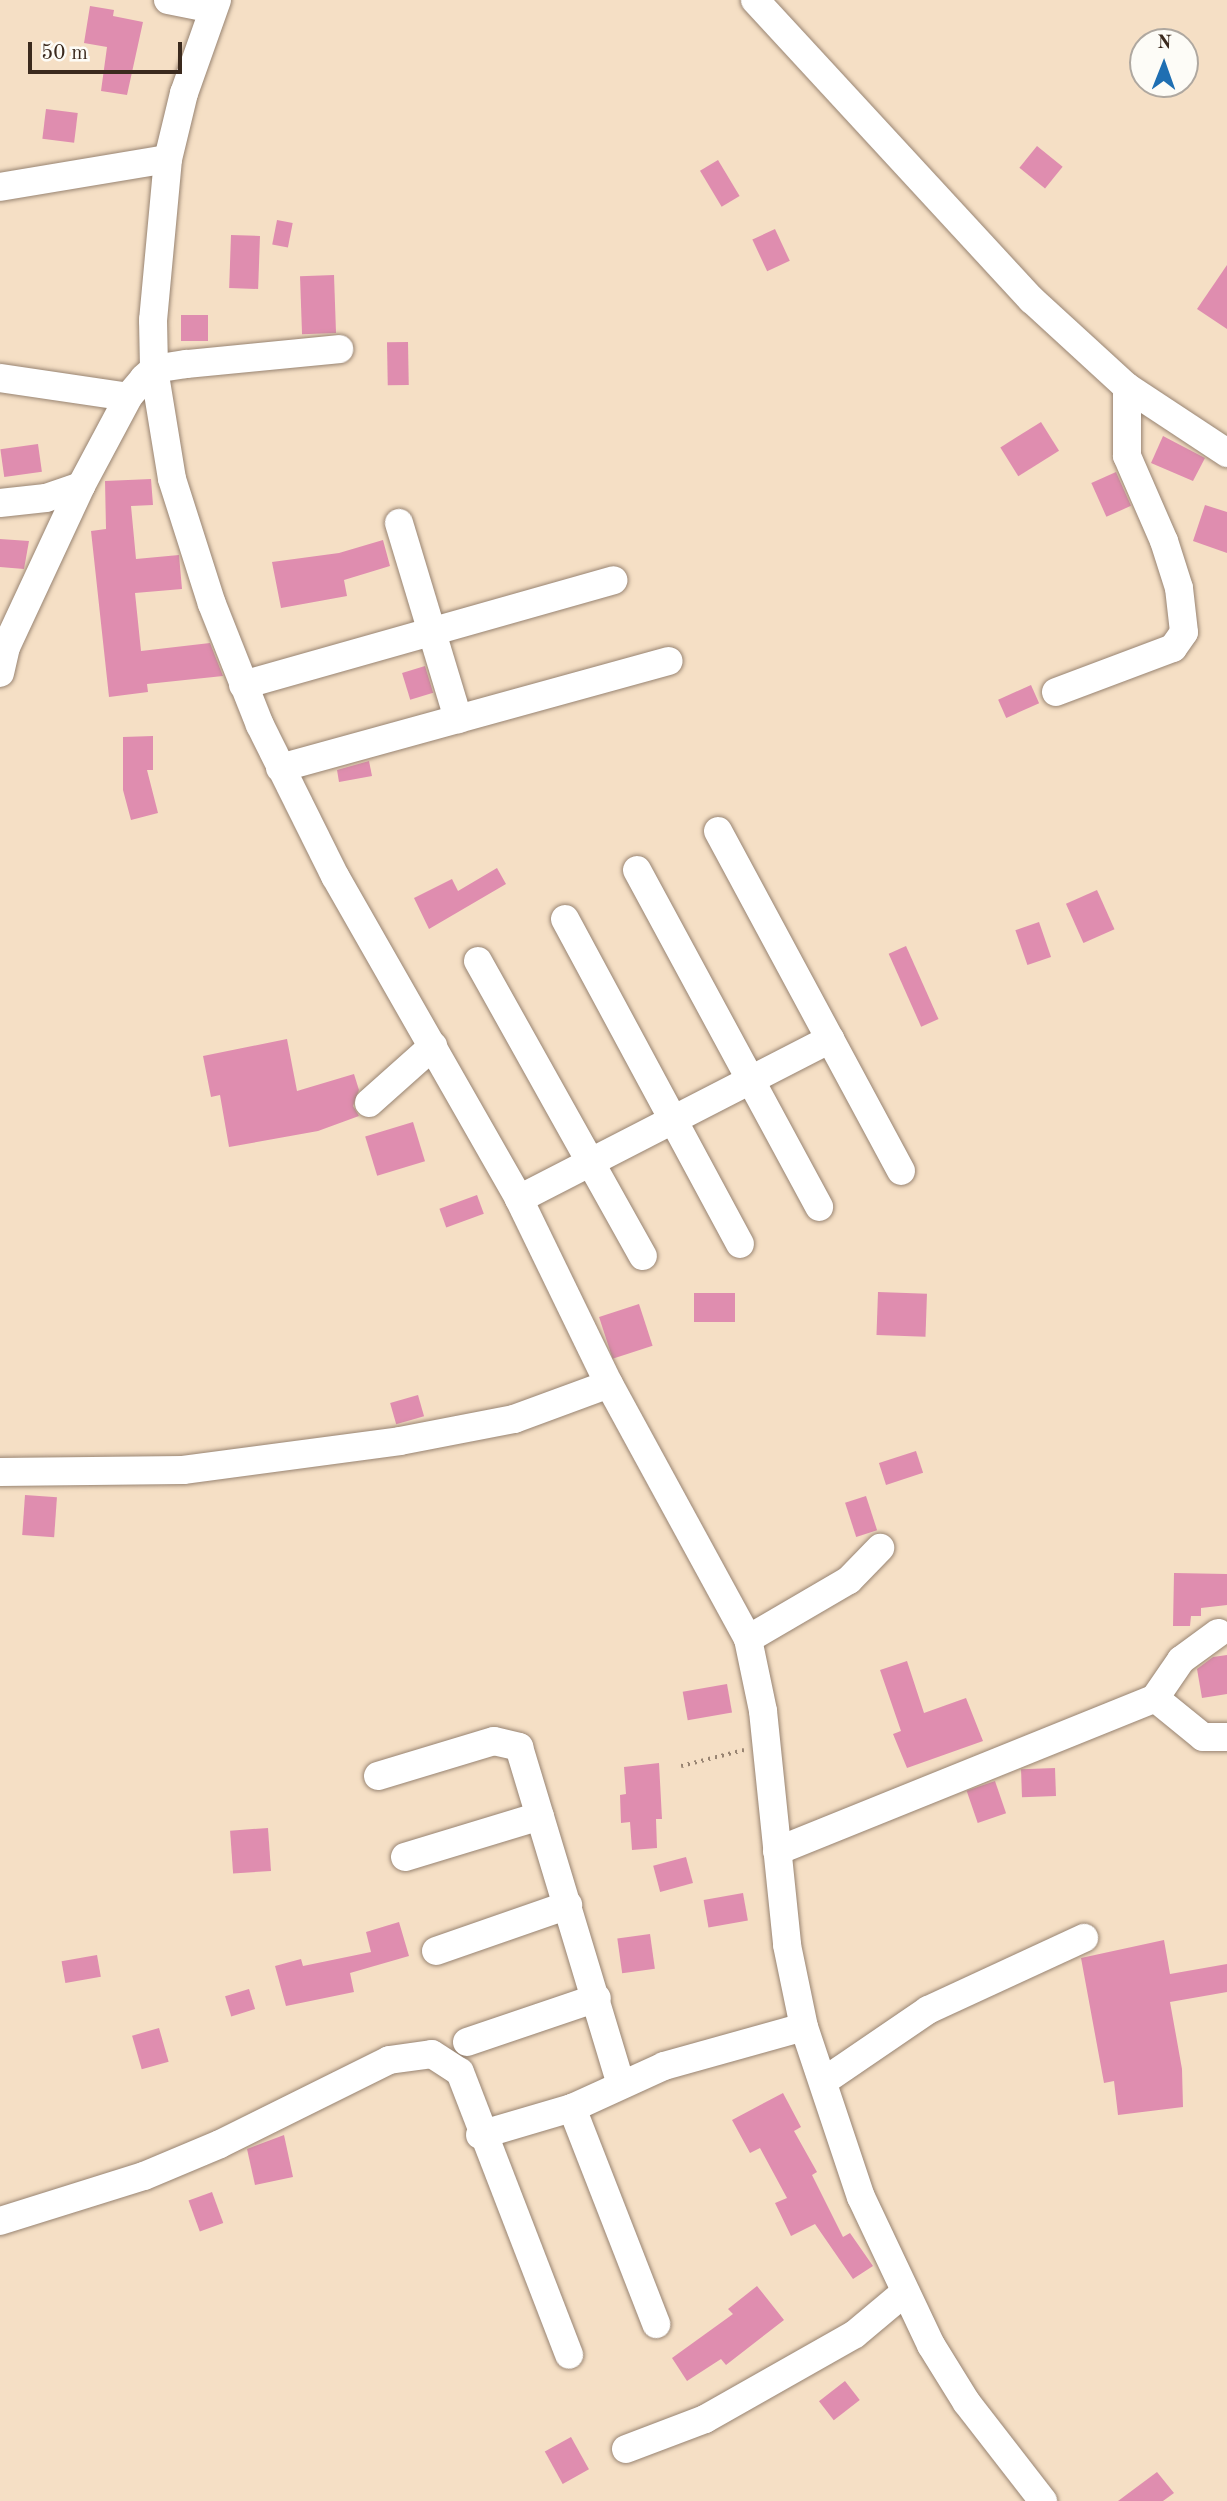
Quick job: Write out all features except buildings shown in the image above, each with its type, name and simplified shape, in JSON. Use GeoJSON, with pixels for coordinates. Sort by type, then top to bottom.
{"type":"FeatureCollection","features":[{"type":"Feature","properties":{"kind":"street"},"geometry":{"type":"LineString","coordinates":[[168,0],[215,4],[184,93],[168,159],[160,209],[154,369],[172,479],[243,685],[280,768],[335,876],[519,1199],[609,1384],[748,1640],[767,1749],[787,1945],[804,2026],[861,2197],[905,2292],[967,2403],[1043,2501]]}},
{"type":"Feature","properties":{"kind":"street"},"geometry":{"type":"LineString","coordinates":[[755,0],[1032,300],[1127,387],[1227,453]]}},
{"type":"Feature","properties":{"kind":"street"},"geometry":{"type":"LineString","coordinates":[[0,187],[168,159]]}},
{"type":"Feature","properties":{"kind":"street"},"geometry":{"type":"LineString","coordinates":[[0,673],[6,647],[81,486],[128,397],[154,369],[339,349]]}},
{"type":"Feature","properties":{"kind":"street"},"geometry":{"type":"LineString","coordinates":[[0,378],[128,397]]}},
{"type":"Feature","properties":{"kind":"street"},"geometry":{"type":"LineString","coordinates":[[1056,692],[1172,648],[1184,632],[1179,588],[1164,541],[1127,456],[1127,387]]}},
{"type":"Feature","properties":{"kind":"street"},"geometry":{"type":"LineString","coordinates":[[0,503],[46,498],[81,486]]}},
{"type":"Feature","properties":{"kind":"street"},"geometry":{"type":"LineString","coordinates":[[399,523],[458,719]]}},
{"type":"Feature","properties":{"kind":"street"},"geometry":{"type":"LineString","coordinates":[[243,685],[613,580]]}},
{"type":"Feature","properties":{"kind":"street"},"geometry":{"type":"LineString","coordinates":[[280,768],[669,661]]}},
{"type":"Feature","properties":{"kind":"street"},"geometry":{"type":"LineString","coordinates":[[718,831],[901,1171]]}},
{"type":"Feature","properties":{"kind":"street"},"geometry":{"type":"LineString","coordinates":[[637,870],[819,1207]]}},
{"type":"Feature","properties":{"kind":"street"},"geometry":{"type":"LineString","coordinates":[[565,919],[740,1244]]}},
{"type":"Feature","properties":{"kind":"street"},"geometry":{"type":"LineString","coordinates":[[478,961],[590,1166],[643,1256]]}},
{"type":"Feature","properties":{"kind":"street"},"geometry":{"type":"LineString","coordinates":[[519,1199],[590,1166],[830,1039]]}},
{"type":"Feature","properties":{"kind":"street"},"geometry":{"type":"LineString","coordinates":[[369,1103],[433,1046]]}},
{"type":"Feature","properties":{"kind":"street"},"geometry":{"type":"LineString","coordinates":[[0,1472],[183,1470],[401,1441],[514,1419],[609,1384]]}},
{"type":"Feature","properties":{"kind":"street"},"geometry":{"type":"LineString","coordinates":[[748,1640],[849,1580],[880,1548]]}},
{"type":"Feature","properties":{"kind":"street"},"geometry":{"type":"LineString","coordinates":[[777,1852],[1155,1698],[1181,1660],[1218,1633]]}},
{"type":"Feature","properties":{"kind":"street"},"geometry":{"type":"LineString","coordinates":[[1155,1698],[1203,1737],[1227,1737]]}},
{"type":"Feature","properties":{"kind":"street"},"geometry":{"type":"LineString","coordinates":[[377,1776],[502,1740],[519,1747],[621,2084]]}},
{"type":"Feature","properties":{"kind":"street"},"geometry":{"type":"LineString","coordinates":[[405,1857],[540,1816]]}},
{"type":"Feature","properties":{"kind":"street"},"geometry":{"type":"LineString","coordinates":[[436,1951],[568,1905]]}},
{"type":"Feature","properties":{"kind":"street"},"geometry":{"type":"LineString","coordinates":[[824,2081],[928,2010],[1084,1938]]}},
{"type":"Feature","properties":{"kind":"street"},"geometry":{"type":"LineString","coordinates":[[467,2042],[597,1998]]}},
{"type":"Feature","properties":{"kind":"street"},"geometry":{"type":"LineString","coordinates":[[481,2135],[572,2108],[664,2066],[804,2026]]}},
{"type":"Feature","properties":{"kind":"street"},"geometry":{"type":"LineString","coordinates":[[0,2221],[144,2176],[220,2144],[389,2060],[413,2053],[432,2054],[460,2072],[481,2135],[569,2355]]}},
{"type":"Feature","properties":{"kind":"street"},"geometry":{"type":"LineString","coordinates":[[572,2108],[656,2324]]}},
{"type":"Feature","properties":{"kind":"street"},"geometry":{"type":"LineString","coordinates":[[626,2449],[716,2412],[855,2333],[905,2292]]}},
{"type":"Feature","properties":{"kind":"path"},"geometry":{"type":"LineString","coordinates":[[681,1766],[719,1754],[767,1749]]}}]}
